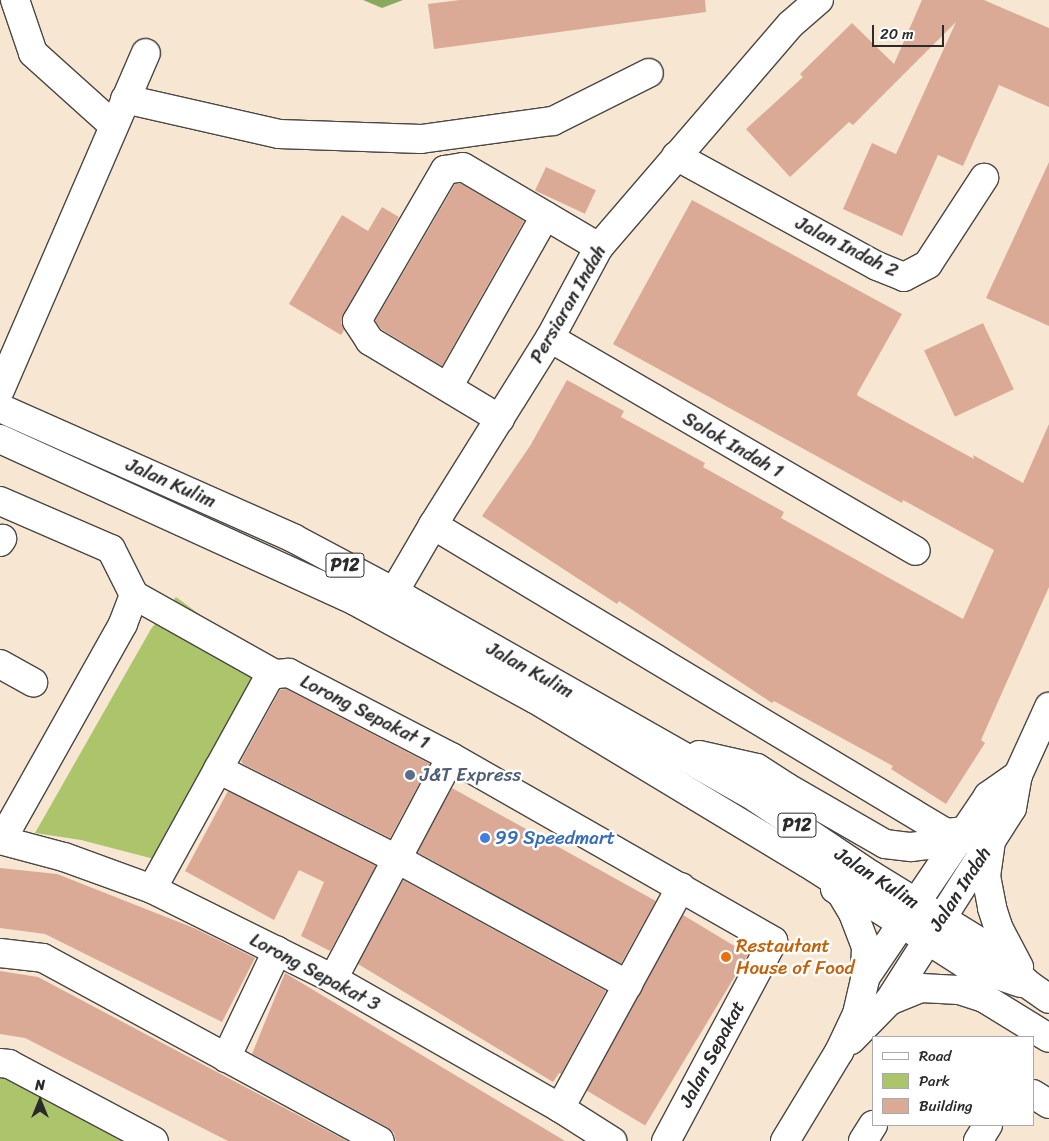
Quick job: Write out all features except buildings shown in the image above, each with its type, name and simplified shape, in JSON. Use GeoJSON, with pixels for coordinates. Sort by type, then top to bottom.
{"type":"FeatureCollection","features":[{"type":"Feature","properties":{"kind":"street"},"geometry":{"type":"LineString","coordinates":[[15,0],[33,53],[113,126]]}},
{"type":"Feature","properties":{"kind":"street","name":"Persiaran Indah"},"geometry":{"type":"LineString","coordinates":[[394,592],[433,525],[550,338],[599,247],[791,24],[819,0]]}},
{"type":"Feature","properties":{"kind":"street"},"geometry":{"type":"LineString","coordinates":[[0,390],[9,344],[146,53]]}},
{"type":"Feature","properties":{"kind":"street"},"geometry":{"type":"LineString","coordinates":[[125,99],[279,134],[421,140],[553,122],[649,74]]}},
{"type":"Feature","properties":{"kind":"street","name":"Jalan Indah 2"},"geometry":{"type":"LineString","coordinates":[[676,156],[878,266],[904,277],[928,264],[984,178]]}},
{"type":"Feature","properties":{"kind":"street"},"geometry":{"type":"LineString","coordinates":[[500,419],[370,341],[357,321],[445,170],[463,167],[599,247]]}},
{"type":"Feature","properties":{"kind":"street"},"geometry":{"type":"LineString","coordinates":[[448,387],[545,216]]}},
{"type":"Feature","properties":{"kind":"street","name":"Solok Indah 1"},"geometry":{"type":"LineString","coordinates":[[550,338],[916,551]]}},
{"type":"Feature","properties":{"kind":"street","name":"Jalan Kulim"},"geometry":{"type":"LineString","coordinates":[[0,408],[294,538],[394,592],[467,635],[675,750],[756,798],[910,914],[933,929],[965,964],[1039,992]]}},
{"type":"Feature","properties":{"kind":"street","name":"Jalan Kulim"},"geometry":{"type":"LineString","coordinates":[[0,439],[355,601],[535,699],[807,863],[910,914]]}},
{"type":"Feature","properties":{"kind":"street"},"geometry":{"type":"LineString","coordinates":[[0,501],[111,549],[134,595],[275,674]]}},
{"type":"Feature","properties":{"kind":"street"},"geometry":{"type":"LineString","coordinates":[[433,525],[946,832],[962,836]]}},
{"type":"Feature","properties":{"kind":"street"},"geometry":{"type":"LineString","coordinates":[[1,840],[124,624],[134,595]]}},
{"type":"Feature","properties":{"kind":"street"},"geometry":{"type":"LineString","coordinates":[[0,664],[33,682]]}},
{"type":"Feature","properties":{"kind":"street","name":"Lorong Sepakat 1"},"geometry":{"type":"LineString","coordinates":[[152,889],[268,679],[275,674],[289,673],[451,756],[682,886],[773,941]]}},
{"type":"Feature","properties":{"kind":"street","name":"Jalan Indah"},"geometry":{"type":"LineString","coordinates":[[839,1052],[889,1001],[933,929],[1012,808],[1018,775],[1049,707]]}},
{"type":"Feature","properties":{"kind":"street"},"geometry":{"type":"LineString","coordinates":[[675,750],[757,768],[786,787],[885,844],[911,847],[962,836]]}},
{"type":"Feature","properties":{"kind":"street"},"geometry":{"type":"LineString","coordinates":[[333,979],[451,756]]}},
{"type":"Feature","properties":{"kind":"street"},"geometry":{"type":"LineString","coordinates":[[218,768],[397,859],[628,985]]}},
{"type":"Feature","properties":{"kind":"street"},"geometry":{"type":"LineString","coordinates":[[865,978],[988,796],[1018,775]]}},
{"type":"Feature","properties":{"kind":"street","name":"Lorong Sepakat 3"},"geometry":{"type":"LineString","coordinates":[[1,840],[64,857],[152,889],[333,979],[560,1108],[612,1141]]}},
{"type":"Feature","properties":{"kind":"street"},"geometry":{"type":"LineString","coordinates":[[991,840],[986,876],[992,908],[999,928],[1039,992]]}},
{"type":"Feature","properties":{"kind":"street"},"geometry":{"type":"LineString","coordinates":[[785,1141],[839,1052],[857,1014],[865,978],[866,947],[853,913],[841,893],[815,875],[807,863]]}},
{"type":"Feature","properties":{"kind":"street"},"geometry":{"type":"LineString","coordinates":[[560,1108],[682,886]]}},
{"type":"Feature","properties":{"kind":"street","name":"Jalan Sepakat"},"geometry":{"type":"LineString","coordinates":[[666,1141],[773,941]]}},
{"type":"Feature","properties":{"kind":"street"},"geometry":{"type":"LineString","coordinates":[[226,1058],[277,951]]}},
{"type":"Feature","properties":{"kind":"street"},"geometry":{"type":"LineString","coordinates":[[0,953],[43,958],[380,1141]]}},
{"type":"Feature","properties":{"kind":"street"},"geometry":{"type":"LineString","coordinates":[[889,1001],[921,988],[959,990],[984,998],[1049,1038]]}},
{"type":"Feature","properties":{"kind":"street"},"geometry":{"type":"LineString","coordinates":[[0,1063],[9,1064],[154,1141]]}},
{"type":"Feature","properties":{"kind":"street"},"geometry":{"type":"LineString","coordinates":[[1034,1095],[1049,1104]]}},
{"type":"Feature","properties":{"kind":"street"},"geometry":{"type":"LineString","coordinates":[[863,1141],[872,1126]]}},
{"type":"Feature","properties":{"kind":"street"},"geometry":{"type":"LineString","coordinates":[[978,1141],[987,1126]]}},
{"type":"Feature","properties":{"kind":"green space"},"geometry":{"type":"Polygon","coordinates":[[[363,0],[403,0],[382,8],[363,0]]]}},
{"type":"Feature","properties":{"kind":"green space"},"geometry":{"type":"Polygon","coordinates":[[[176,597],[261,660],[154,859],[81,840],[35,833],[151,629],[176,597]]]}},
{"type":"Feature","properties":{"kind":"green space"},"geometry":{"type":"Polygon","coordinates":[[[0,1074],[137,1141],[0,1141],[0,1074]]]}},
{"type":"Feature","properties":{"kind":"place","name":"J&T Express"},"geometry":{"type":"Point","coordinates":[410,775]}},
{"type":"Feature","properties":{"kind":"place","name":"99 Speedmart"},"geometry":{"type":"Point","coordinates":[485,838]}},
{"type":"Feature","properties":{"kind":"place","name":"Restautant House of Food"},"geometry":{"type":"Point","coordinates":[726,957]}}]}
